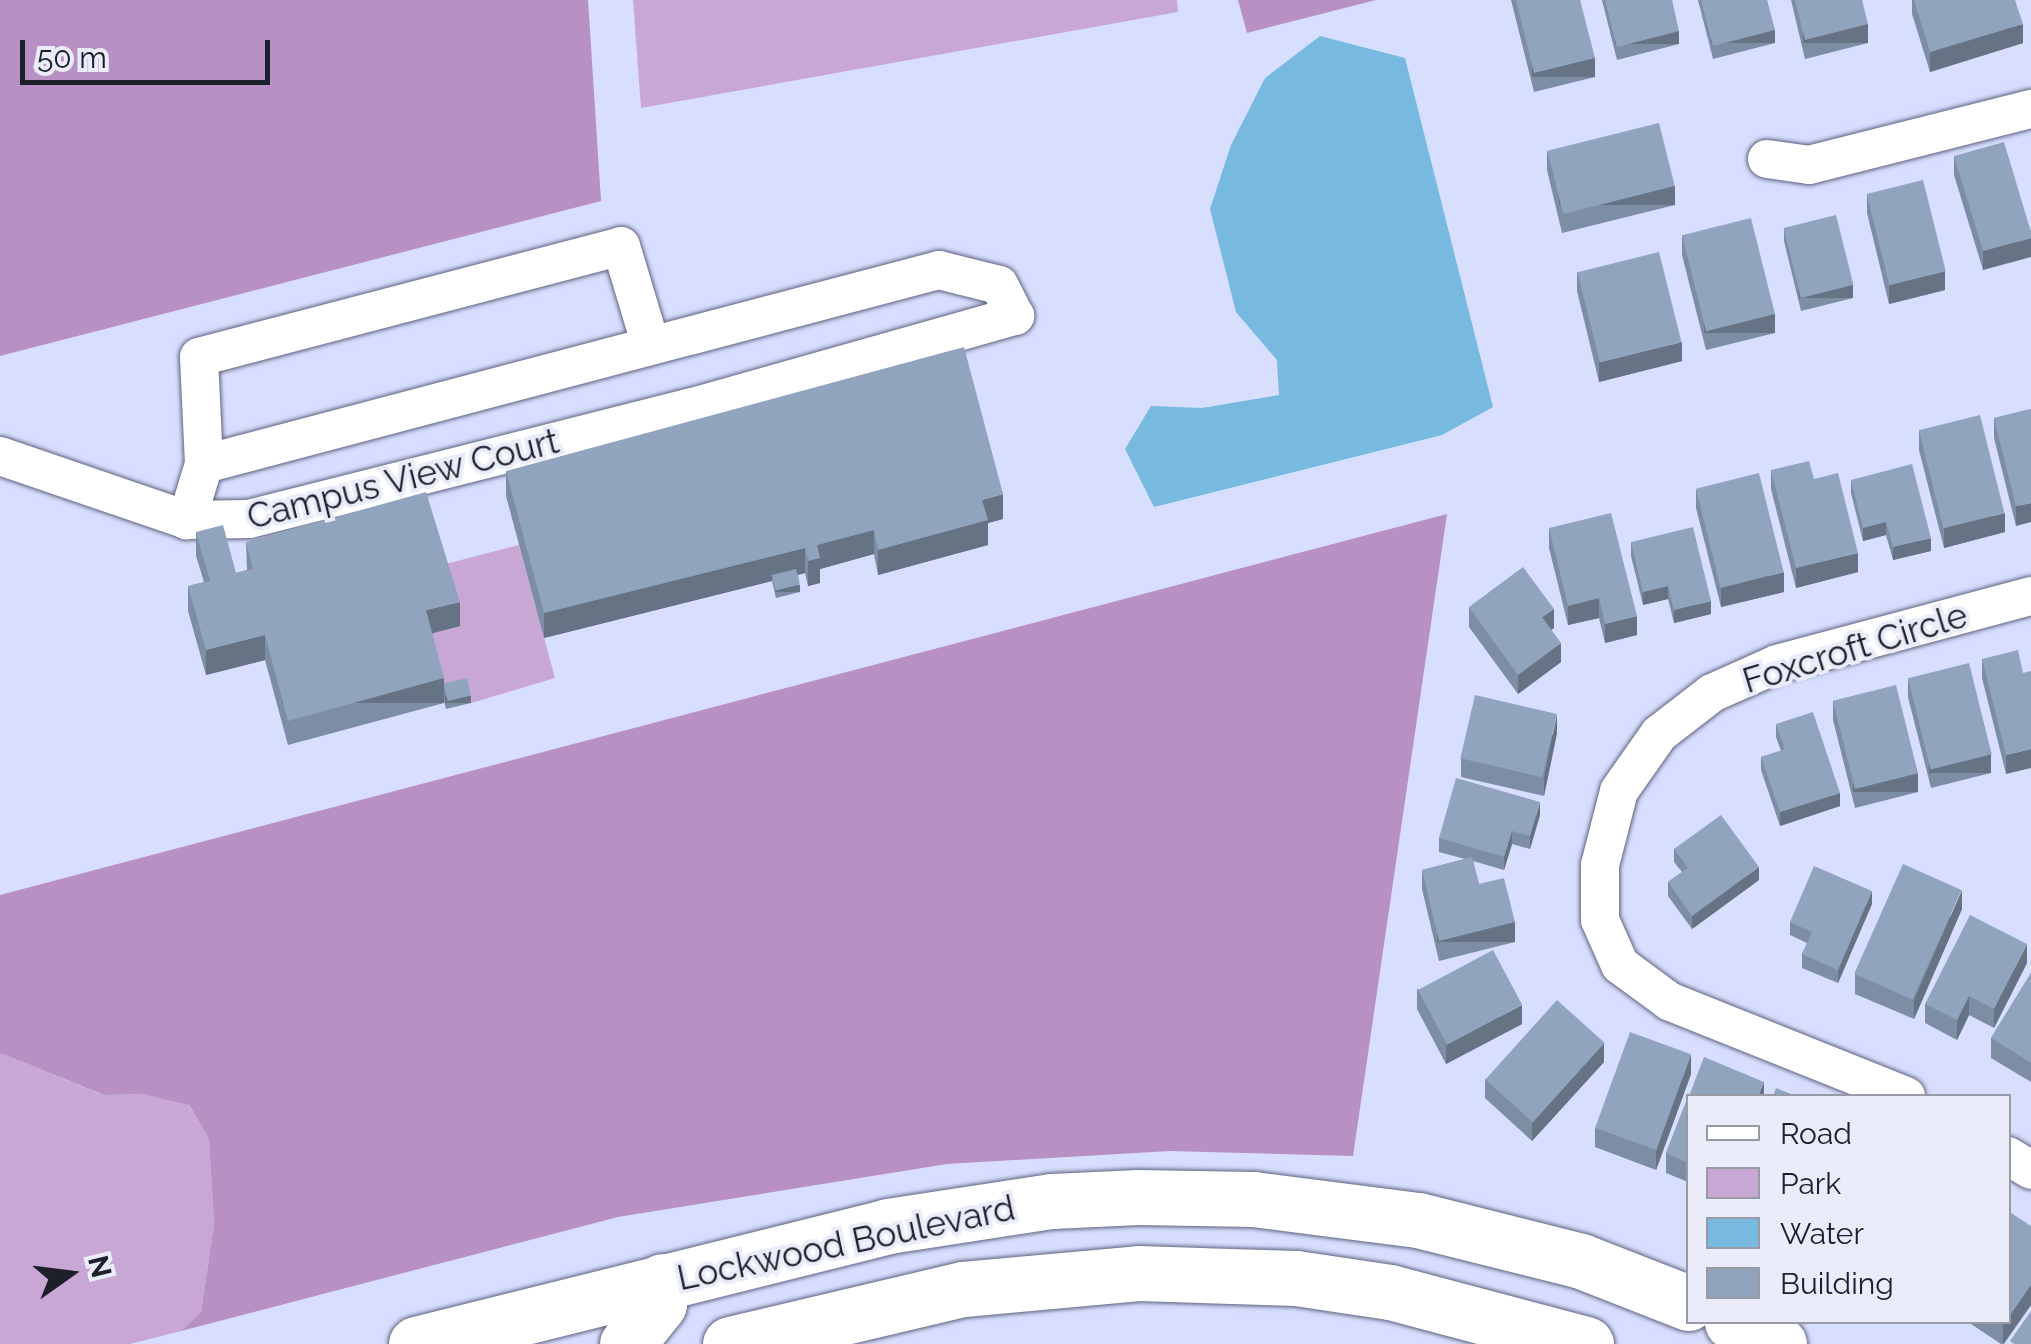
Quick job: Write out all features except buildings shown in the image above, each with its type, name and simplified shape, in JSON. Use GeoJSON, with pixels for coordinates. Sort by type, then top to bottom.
{"type":"FeatureCollection","features":[{"type":"Feature","properties":{"kind":"main road"},"geometry":{"type":"LineString","coordinates":[[1138,1197],[1138,1273]]}},
{"type":"Feature","properties":{"kind":"main road","name":"Lockwood Boulevard"},"geometry":{"type":"LineString","coordinates":[[416,1344],[662,1281],[946,1215],[1138,1197],[1253,1199],[1418,1220],[1580,1261],[1686,1302]]}},
{"type":"Feature","properties":{"kind":"main road","name":"Lockwood Boulevard"},"geometry":{"type":"LineString","coordinates":[[730,1344],[963,1289],[1138,1273],[1296,1278],[1390,1292],[1586,1344]]}},
{"type":"Feature","properties":{"kind":"main road"},"geometry":{"type":"LineString","coordinates":[[627,1344],[659,1304],[662,1281]]}},
{"type":"Feature","properties":{"kind":"main road"},"geometry":{"type":"LineString","coordinates":[[524,1344],[570,1306]]}},
{"type":"Feature","properties":{"kind":"main road"},"geometry":{"type":"LineString","coordinates":[[1736,1324],[1779,1344]]}},
{"type":"Feature","properties":{"kind":"street"},"geometry":{"type":"LineString","coordinates":[[1767,159],[1809,165],[2031,109]]}},
{"type":"Feature","properties":{"kind":"street"},"geometry":{"type":"LineString","coordinates":[[187,520],[204,464],[199,357],[621,246],[651,346],[204,464]]}},
{"type":"Feature","properties":{"kind":"street","name":"Campus View Court"},"geometry":{"type":"LineString","coordinates":[[0,456],[187,520],[249,519],[693,407],[1015,316],[999,284],[939,270],[651,346]]}},
{"type":"Feature","properties":{"kind":"street","name":"Foxcroft Circle"},"geometry":{"type":"LineString","coordinates":[[1901,1094],[1669,1001],[1620,965],[1600,920],[1600,865],[1619,791],[1659,734],[1712,693],[1777,664],[2031,596]]}},
{"type":"Feature","properties":{"kind":"green space"},"geometry":{"type":"Polygon","coordinates":[[[633,0],[1177,0],[1178,12],[641,108],[633,0]]]}},
{"type":"Feature","properties":{"kind":"green space"},"geometry":{"type":"Polygon","coordinates":[[[519,545],[555,678],[471,703],[467,685],[441,692],[426,635],[442,565],[519,545]]]}},
{"type":"Feature","properties":{"kind":"green space"},"geometry":{"type":"Polygon","coordinates":[[[0,1053],[103,1095],[142,1094],[188,1104],[209,1139],[214,1225],[201,1312],[181,1331],[130,1344],[0,1344],[0,1053]]]}},
{"type":"Feature","properties":{"kind":"shaded area"},"geometry":{"type":"Polygon","coordinates":[[[0,0],[588,0],[601,201],[0,356],[0,0]]]}},
{"type":"Feature","properties":{"kind":"shaded area"},"geometry":{"type":"Polygon","coordinates":[[[1238,0],[1376,0],[1247,33],[1238,0]]]}},
{"type":"Feature","properties":{"kind":"shaded area"},"geometry":{"type":"Polygon","coordinates":[[[1447,514],[1353,1156],[1170,1151],[947,1164],[618,1217],[181,1331],[201,1312],[214,1225],[209,1139],[189,1105],[142,1094],[104,1095],[0,1053],[0,895],[1447,514]]]}},
{"type":"Feature","properties":{"kind":"water"},"geometry":{"type":"Polygon","coordinates":[[[1320,36],[1405,58],[1493,407],[1442,435],[1154,507],[1125,449],[1151,406],[1202,408],[1279,395],[1277,360],[1236,312],[1210,209],[1231,145],[1265,78],[1320,36]]]}}]}
